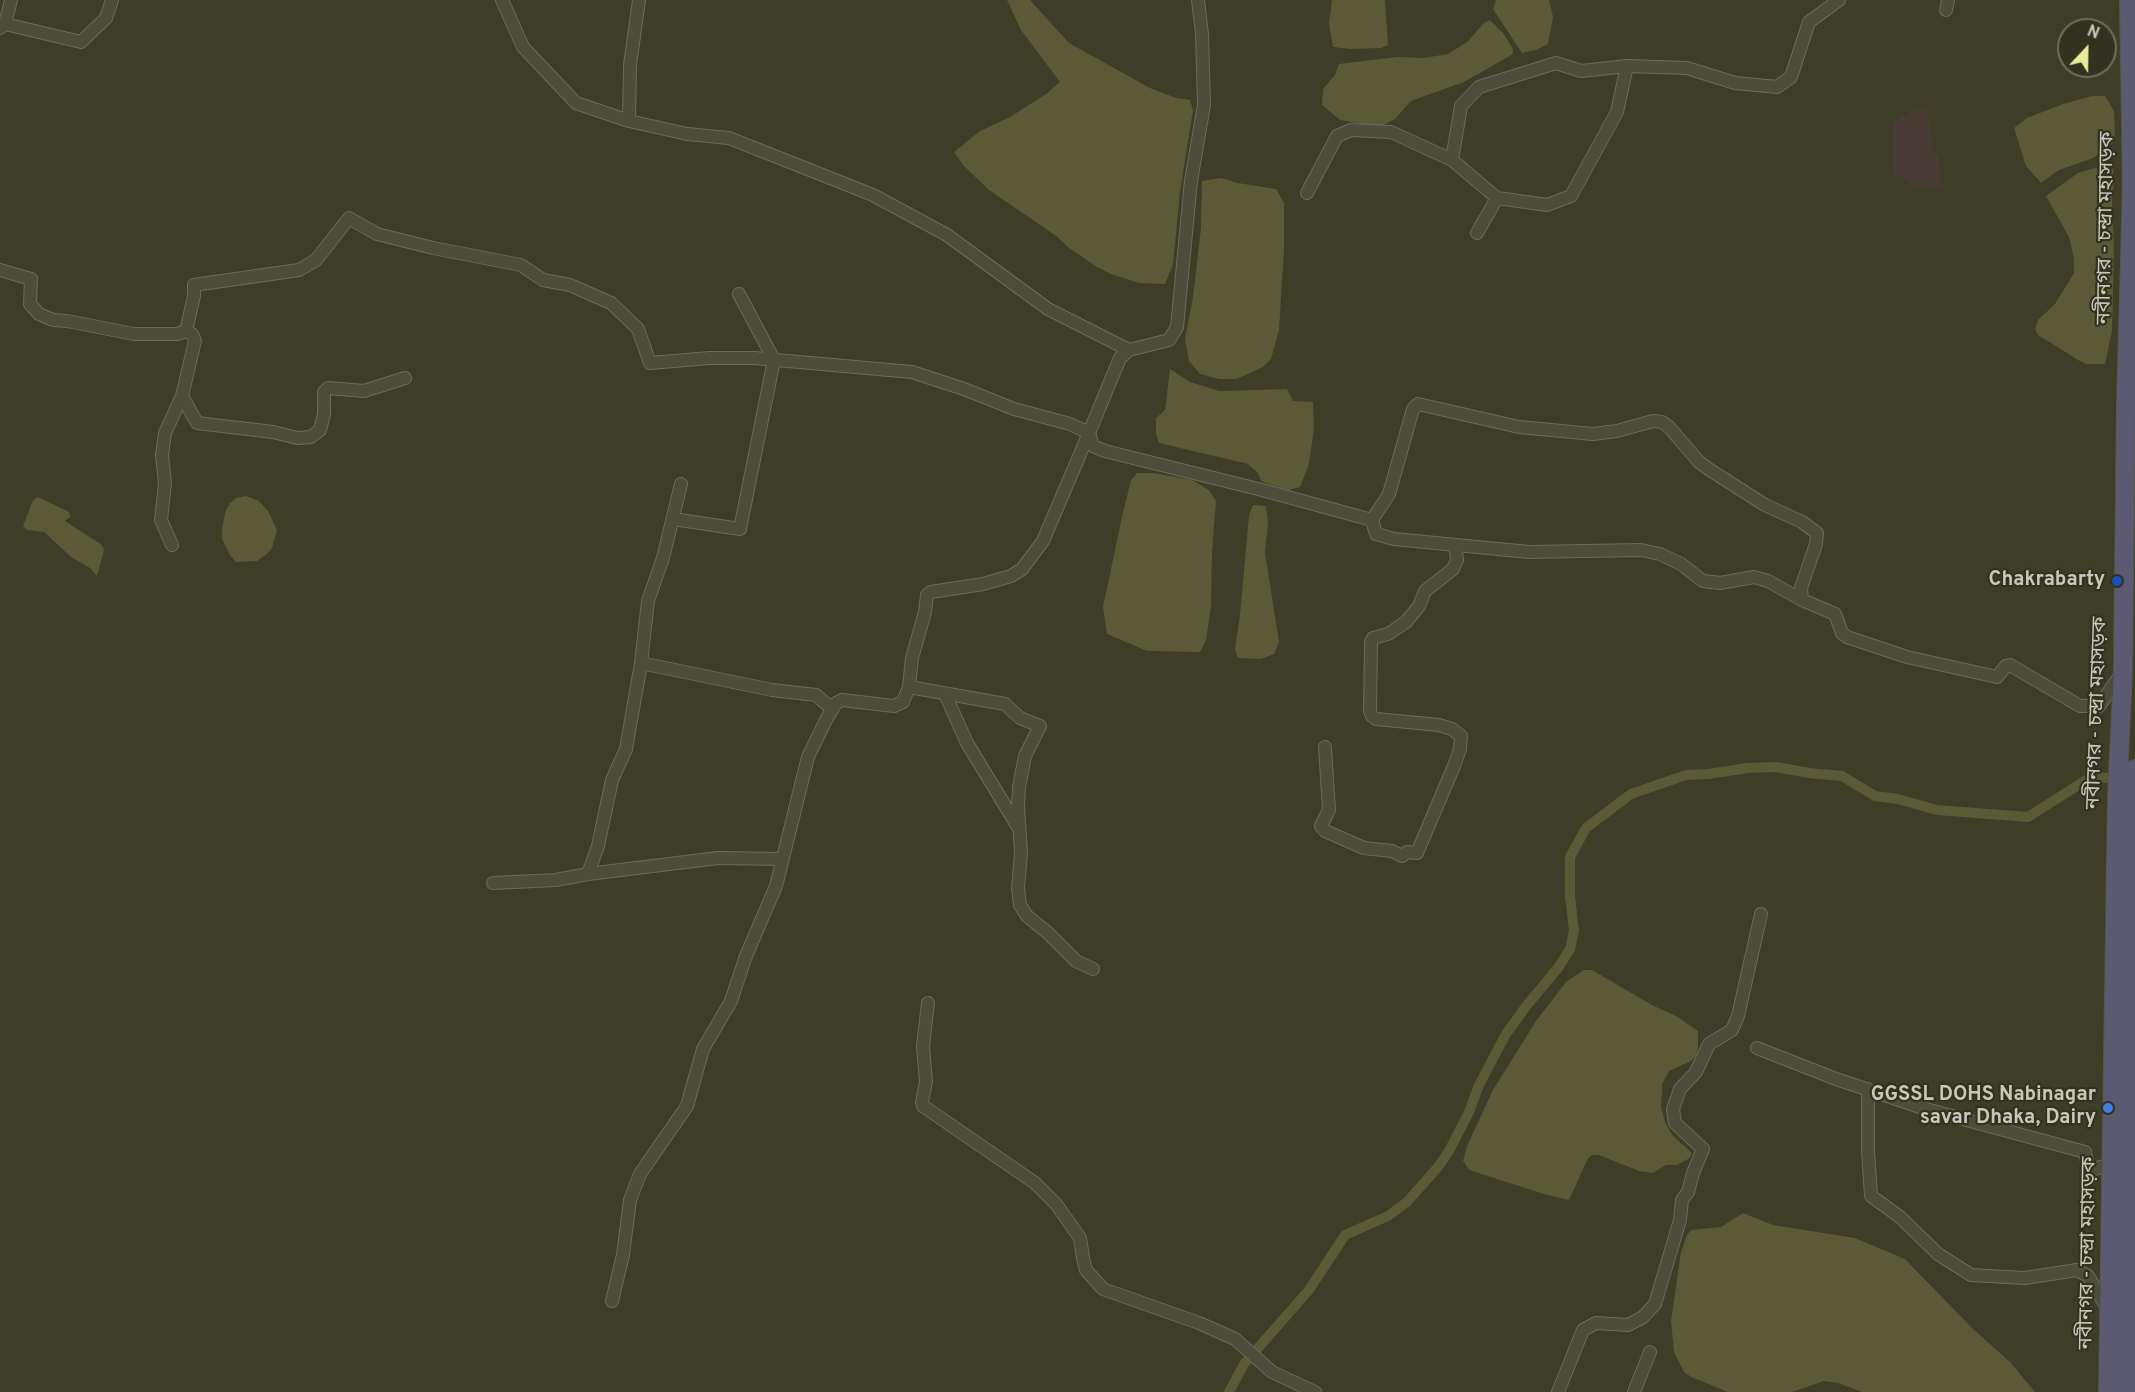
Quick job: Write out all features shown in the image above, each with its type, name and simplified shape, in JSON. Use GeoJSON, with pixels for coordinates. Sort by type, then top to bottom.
{"type":"FeatureCollection","features":[{"type":"Feature","properties":{"kind":"highway","name":"নবীনগর - চন্দ্রা মহাসড়ক"},"geometry":{"type":"LineString","coordinates":[[2108,1392],[2118,1314],[2125,1163],[2127,766],[2123,670],[2130,460],[2132,185],[2129,0]]}},
{"type":"Feature","properties":{"kind":"highway","name":"নবীনগর - চন্দ্রা মহাসড়ক"},"geometry":{"type":"LineString","coordinates":[[2118,1314],[2130,1360],[2126,1392]]}},
{"type":"Feature","properties":{"kind":"street"},"geometry":{"type":"LineString","coordinates":[[10,0],[3,26],[81,42],[106,18],[112,0]]}},
{"type":"Feature","properties":{"kind":"street"},"geometry":{"type":"LineString","coordinates":[[502,0],[523,47],[576,103],[629,121],[687,134],[729,138],[873,195],[947,235],[1048,309],[1129,350]]}},
{"type":"Feature","properties":{"kind":"street"},"geometry":{"type":"LineString","coordinates":[[629,121],[630,65],[639,0]]}},
{"type":"Feature","properties":{"kind":"street"},"geometry":{"type":"LineString","coordinates":[[612,1301],[623,1256],[625,1226],[633,1190],[640,1174],[687,1106],[703,1049],[731,1001],[746,956],[776,886],[808,757],[832,709],[836,703],[850,700],[899,705],[903,702],[909,687],[912,658],[925,612],[927,594],[983,584],[1011,576],[1022,569],[1043,541],[1120,358],[1129,350],[1169,340],[1177,327],[1191,181],[1204,105],[1202,34],[1198,0]]}},
{"type":"Feature","properties":{"kind":"street"},"geometry":{"type":"LineString","coordinates":[[1452,160],[1461,106],[1479,87],[1556,63],[1581,71],[1627,66],[1687,68],[1735,83],[1777,87],[1791,77],[1809,22],[1839,0]]}},
{"type":"Feature","properties":{"kind":"street"},"geometry":{"type":"LineString","coordinates":[[1307,194],[1337,136],[1351,130],[1391,132],[1452,160],[1497,198],[1547,205],[1571,196],[1617,112],[1627,66]]}},
{"type":"Feature","properties":{"kind":"street"},"geometry":{"type":"LineString","coordinates":[[1477,233],[1497,198]]}},
{"type":"Feature","properties":{"kind":"street"},"geometry":{"type":"LineString","coordinates":[[186,331],[194,297],[194,285],[299,270],[316,260],[350,218],[377,234],[433,248],[521,265],[543,280],[570,285],[611,303],[638,329],[650,363],[710,358],[774,360],[912,372],[1014,409],[1070,424],[1089,434],[1093,446],[1105,452],[1282,495],[1372,520]]}},
{"type":"Feature","properties":{"kind":"street"},"geometry":{"type":"LineString","coordinates":[[0,270],[31,279],[30,304],[39,314],[53,320],[134,334],[177,334],[186,331],[192,334],[195,341],[182,396],[165,433],[162,454],[165,483],[161,520],[172,546]]}},
{"type":"Feature","properties":{"kind":"street"},"geometry":{"type":"LineString","coordinates":[[673,519],[740,529],[774,360],[739,294]]}},
{"type":"Feature","properties":{"kind":"street"},"geometry":{"type":"LineString","coordinates":[[182,396],[197,423],[304,438],[311,437],[320,430],[324,414],[322,400],[328,388],[364,391],[405,378]]}},
{"type":"Feature","properties":{"kind":"street"},"geometry":{"type":"LineString","coordinates":[[1372,520],[1389,494],[1413,409],[1418,404],[1519,427],[1593,434],[1653,421],[1662,422],[1699,462],[1710,470],[1765,505],[1802,522],[1817,532],[1816,544],[1801,588],[1802,600]]}},
{"type":"Feature","properties":{"kind":"street"},"geometry":{"type":"LineString","coordinates":[[588,874],[603,825],[612,780],[626,749],[641,663],[648,601],[663,558],[681,484]]}},
{"type":"Feature","properties":{"kind":"street"},"geometry":{"type":"LineString","coordinates":[[1372,520],[1377,534],[1394,539],[1529,552],[1641,550],[1660,554],[1681,564],[1703,581],[1720,583],[1754,577],[1771,582],[1802,600],[1835,614],[1842,633],[1847,637],[1906,657],[1997,677],[2006,666],[2010,665],[2080,706],[2099,706],[2123,670]]}},
{"type":"Feature","properties":{"kind":"street"},"geometry":{"type":"LineString","coordinates":[[1325,747],[1329,810],[1322,826],[1325,831],[1364,848],[1392,852],[1402,856],[1407,852],[1417,853],[1454,766],[1460,749],[1461,736],[1452,729],[1438,725],[1376,719],[1372,716],[1370,711],[1371,642],[1374,638],[1388,634],[1406,622],[1419,606],[1425,591],[1453,569],[1457,560],[1455,545]]}},
{"type":"Feature","properties":{"kind":"street"},"geometry":{"type":"LineString","coordinates":[[641,663],[772,690],[816,695],[832,709]]}},
{"type":"Feature","properties":{"kind":"street"},"geometry":{"type":"LineString","coordinates":[[909,687],[1005,704],[1020,718],[1040,726],[1023,766],[1018,805],[1021,854],[1018,888],[1020,905],[1027,916],[1055,939],[1076,961],[1093,969]]}},
{"type":"Feature","properties":{"kind":"street"},"geometry":{"type":"LineString","coordinates":[[945,694],[966,743],[1020,830]]}},
{"type":"Feature","properties":{"kind":"street"},"geometry":{"type":"LineString","coordinates":[[493,883],[556,880],[718,858],[783,859]]}},
{"type":"Feature","properties":{"kind":"street"},"geometry":{"type":"LineString","coordinates":[[1558,1392],[1583,1330],[1596,1323],[1628,1325],[1643,1317],[1655,1304],[1680,1220],[1682,1200],[1688,1192],[1702,1149],[1675,1123],[1673,1109],[1680,1089],[1696,1072],[1709,1044],[1732,1030],[1738,1016],[1761,914]]}},
{"type":"Feature","properties":{"kind":"street"},"geometry":{"type":"LineString","coordinates":[[928,1003],[922,1046],[926,1082],[923,1106],[1035,1184],[1056,1204],[1080,1238],[1086,1270],[1102,1289],[1199,1323],[1235,1339],[1272,1372],[1315,1392]]}},
{"type":"Feature","properties":{"kind":"street"},"geometry":{"type":"LineString","coordinates":[[1758,1048],[1836,1079],[1926,1109],[2085,1152],[2089,1171],[2125,1163]]}},
{"type":"Feature","properties":{"kind":"street"},"geometry":{"type":"LineString","coordinates":[[1868,1089],[1871,1197],[1900,1217],[1938,1254],[1971,1275],[2025,1278],[2077,1270],[2088,1276],[2118,1314]]}},
{"type":"Feature","properties":{"kind":"street"},"geometry":{"type":"LineString","coordinates":[[1634,1392],[1650,1352]]}},
{"type":"Feature","properties":{"kind":"shaded area"},"geometry":{"type":"Polygon","coordinates":[[[1007,0],[1030,0],[1069,43],[1150,88],[1176,98],[1190,100],[1193,110],[1180,192],[1173,264],[1165,284],[1139,283],[1097,267],[989,190],[964,166],[954,152],[980,131],[1010,117],[1046,94],[1060,82],[1021,30],[1007,0]]]}},
{"type":"Feature","properties":{"kind":"shaded area"},"geometry":{"type":"Polygon","coordinates":[[[1332,0],[1385,0],[1388,45],[1381,48],[1333,47],[1329,24],[1332,0]]]}},
{"type":"Feature","properties":{"kind":"shaded area"},"geometry":{"type":"Polygon","coordinates":[[[1496,0],[1549,0],[1553,17],[1548,44],[1522,53],[1493,9],[1496,0]]]}},
{"type":"Feature","properties":{"kind":"shaded area"},"geometry":{"type":"Polygon","coordinates":[[[1490,20],[1503,33],[1513,49],[1513,54],[1464,82],[1411,101],[1395,119],[1379,127],[1340,120],[1322,105],[1323,89],[1335,75],[1339,64],[1448,54],[1467,42],[1484,23],[1490,20]]]}},
{"type":"Feature","properties":{"kind":"shaded area"},"geometry":{"type":"Polygon","coordinates":[[[2092,96],[2105,96],[2114,111],[2115,137],[2113,142],[2106,150],[2093,158],[2059,170],[2041,183],[2026,166],[2014,128],[2027,118],[2092,96]]]}},
{"type":"Feature","properties":{"kind":"shaded area"},"geometry":{"type":"Polygon","coordinates":[[[1917,108],[1928,108],[1933,150],[1939,157],[1941,186],[1914,189],[1903,178],[1893,173],[1893,122],[1917,108]]]}},
{"type":"Feature","properties":{"kind":"shaded area"},"geometry":{"type":"Polygon","coordinates":[[[2095,168],[2113,169],[2114,182],[2112,331],[2105,364],[2086,364],[2078,360],[2038,335],[2035,329],[2038,320],[2055,304],[2074,273],[2074,259],[2069,237],[2046,196],[2078,173],[2095,168]]]}},
{"type":"Feature","properties":{"kind":"shaded area"},"geometry":{"type":"Polygon","coordinates":[[[1221,178],[1276,189],[1284,203],[1284,250],[1279,330],[1271,359],[1263,367],[1237,379],[1219,379],[1200,374],[1189,361],[1185,339],[1193,297],[1201,228],[1202,181],[1221,178]]]}},
{"type":"Feature","properties":{"kind":"shaded area"},"geometry":{"type":"Polygon","coordinates":[[[1170,369],[1190,382],[1220,391],[1287,389],[1293,401],[1313,402],[1314,428],[1309,464],[1300,487],[1289,490],[1261,481],[1258,473],[1248,464],[1159,443],[1156,434],[1156,418],[1165,410],[1170,369]]]}},
{"type":"Feature","properties":{"kind":"shaded area"},"geometry":{"type":"Polygon","coordinates":[[[1137,473],[1153,473],[1192,480],[1209,490],[1216,501],[1211,607],[1206,640],[1200,652],[1147,651],[1107,634],[1103,607],[1131,480],[1137,473]]]}},
{"type":"Feature","properties":{"kind":"shaded area"},"geometry":{"type":"Polygon","coordinates":[[[246,496],[259,501],[268,511],[277,530],[272,548],[267,554],[257,561],[236,562],[222,539],[222,528],[230,503],[236,498],[246,496]]]}},
{"type":"Feature","properties":{"kind":"shaded area"},"geometry":{"type":"Polygon","coordinates":[[[38,497],[69,512],[70,517],[65,521],[102,545],[104,550],[97,576],[90,568],[71,557],[44,532],[27,530],[23,526],[33,500],[38,497]]]}},
{"type":"Feature","properties":{"kind":"shaded area"},"geometry":{"type":"Polygon","coordinates":[[[1253,505],[1266,506],[1268,522],[1265,553],[1279,642],[1274,654],[1261,659],[1238,658],[1235,649],[1249,515],[1253,505]]]}},
{"type":"Feature","properties":{"kind":"shaded area"},"geometry":{"type":"Polygon","coordinates":[[[1584,970],[1592,970],[1652,1005],[1676,1016],[1698,1031],[1696,1056],[1691,1061],[1669,1071],[1662,1084],[1661,1107],[1665,1122],[1673,1136],[1692,1153],[1690,1158],[1677,1165],[1666,1165],[1653,1173],[1639,1171],[1599,1155],[1592,1155],[1588,1158],[1569,1200],[1469,1170],[1463,1161],[1467,1146],[1493,1090],[1536,1021],[1566,982],[1584,970]]]}},
{"type":"Feature","properties":{"kind":"shaded area"},"geometry":{"type":"Polygon","coordinates":[[[1743,1213],[1773,1225],[1855,1238],[1905,1259],[1971,1327],[2010,1362],[2035,1392],[1862,1392],[1838,1383],[1824,1381],[1792,1392],[1728,1392],[1691,1377],[1684,1372],[1674,1352],[1671,1321],[1681,1252],[1691,1230],[1721,1227],[1743,1213]]]}},
{"type":"Feature","properties":{"kind":"waterway"},"geometry":{"type":"LineString","coordinates":[[1229,1392],[1244,1364],[1309,1290],[1345,1235],[1388,1216],[1407,1202],[1449,1151],[1469,1112],[1479,1085],[1506,1034],[1558,968],[1570,949],[1574,931],[1570,896],[1570,857],[1586,828],[1631,794],[1686,775],[1776,767],[1842,776],[1875,796],[1898,799],[1937,810],[2028,817],[2091,777],[2121,779]]}},
{"type":"Feature","properties":{"kind":"place","name":"Chakrabarty"},"geometry":{"type":"Point","coordinates":[2117,581]}},
{"type":"Feature","properties":{"kind":"place","name":"GGSSL DOHS Nabinagar savar Dhaka, Dairy"},"geometry":{"type":"Point","coordinates":[2108,1108]}}]}
